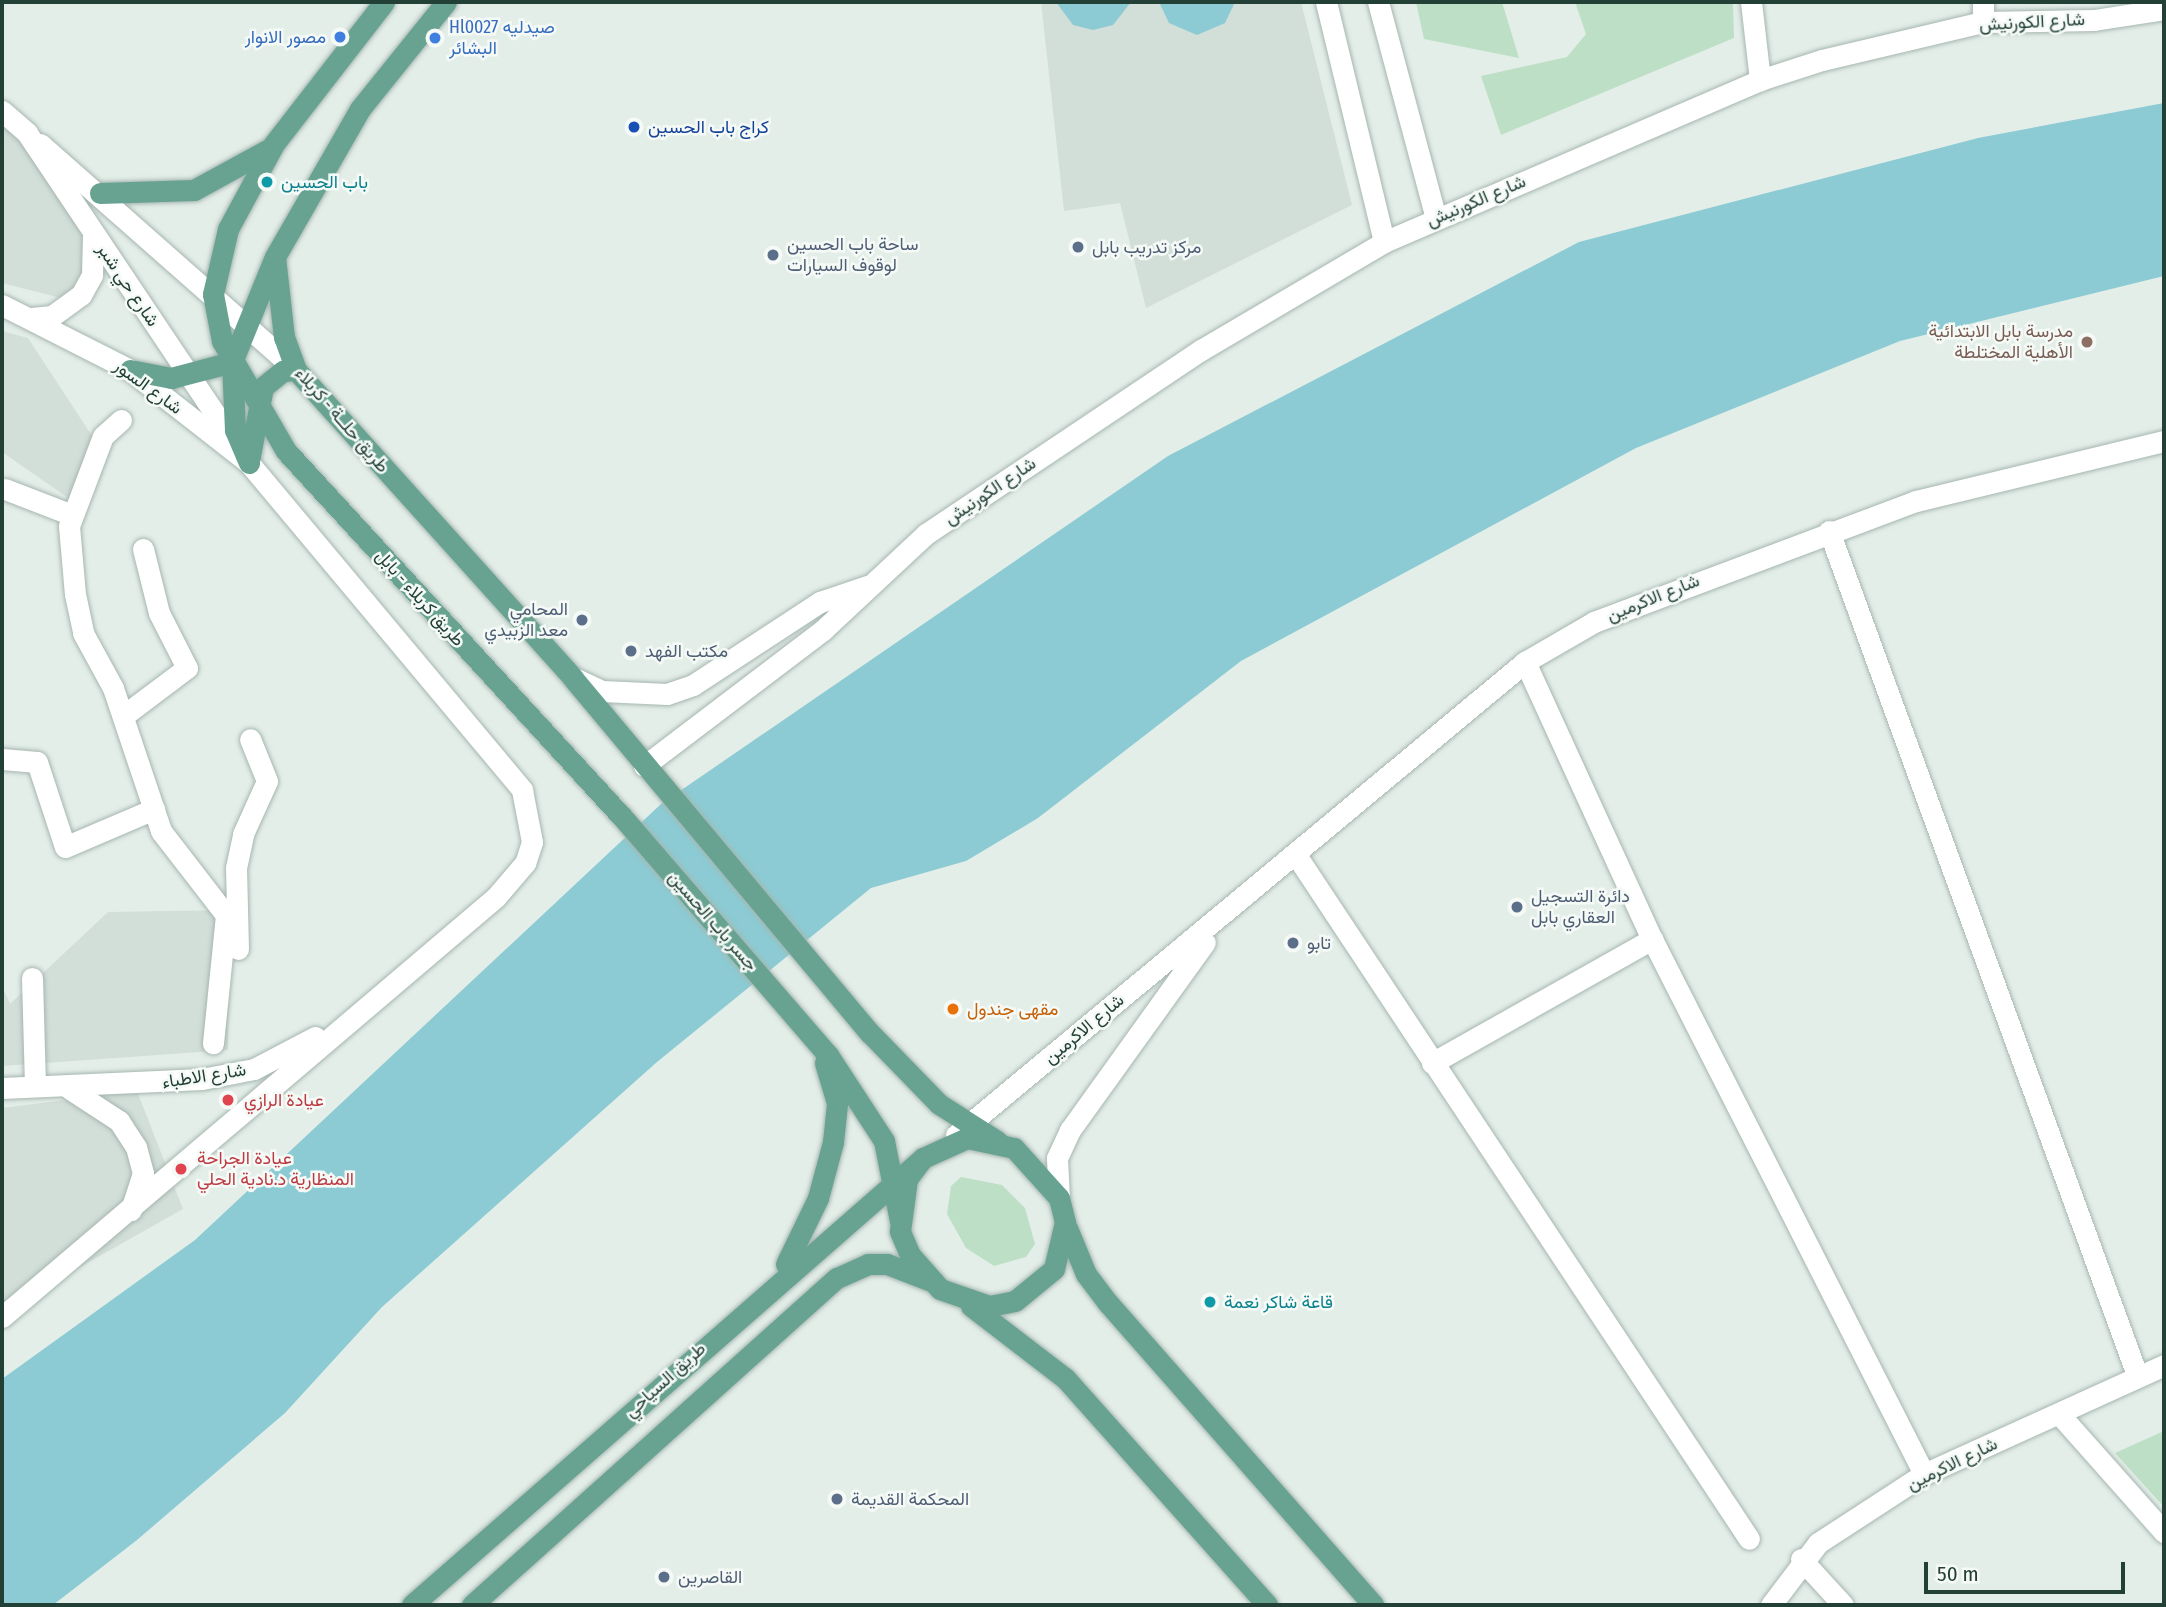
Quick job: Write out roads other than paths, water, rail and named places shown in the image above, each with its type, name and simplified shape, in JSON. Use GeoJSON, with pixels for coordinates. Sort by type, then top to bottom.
{"type":"FeatureCollection","features":[{"type":"Feature","properties":{"kind":"main road"},"geometry":{"type":"LineString","coordinates":[[248,463],[235,430],[232,362],[213,294],[228,229],[274,144],[384,2]]}},
{"type":"Feature","properties":{"kind":"main road"},"geometry":{"type":"LineString","coordinates":[[232,362],[275,257],[360,109],[446,2]]}},
{"type":"Feature","properties":{"kind":"main road"},"geometry":{"type":"LineString","coordinates":[[100,193],[194,190],[250,164],[274,144]]}},
{"type":"Feature","properties":{"kind":"main road","name":"طريق حلــة - كربلاء"},"geometry":{"type":"LineString","coordinates":[[275,257],[284,337],[296,370],[572,677],[664,790],[917,1083],[967,1127]]}},
{"type":"Feature","properties":{"kind":"main road"},"geometry":{"type":"LineString","coordinates":[[130,370],[189,375],[232,362]]}},
{"type":"Feature","properties":{"kind":"main road","name":"طريق كربلاء - بابل"},"geometry":{"type":"LineString","coordinates":[[232,362],[257,409],[286,451],[625,820]]}},
{"type":"Feature","properties":{"kind":"main road"},"geometry":{"type":"LineString","coordinates":[[248,463],[257,409],[271,377],[296,370]]}},
{"type":"Feature","properties":{"kind":"main road","name":"جسر باب الحسين"},"geometry":{"type":"LineString","coordinates":[[625,820],[804,1026]]}},
{"type":"Feature","properties":{"kind":"main road"},"geometry":{"type":"LineString","coordinates":[[804,1026],[878,1132],[896,1181],[900,1221],[910,1255],[934,1282],[1065,1378],[1267,1605]]}},
{"type":"Feature","properties":{"kind":"main road"},"geometry":{"type":"LineString","coordinates":[[763,1292],[801,1240],[833,1142],[836,1103],[830,1071],[804,1026]]}},
{"type":"Feature","properties":{"kind":"main road"},"geometry":{"type":"LineString","coordinates":[[967,1127],[1014,1148],[1059,1198],[1074,1253],[1108,1304],[1373,1605]]}},
{"type":"Feature","properties":{"kind":"main road"},"geometry":{"type":"LineString","coordinates":[[900,1221],[907,1180],[923,1158],[943,1145],[967,1138],[997,1141]]}},
{"type":"Feature","properties":{"kind":"main road","name":"طريق السياحي"},"geometry":{"type":"LineString","coordinates":[[412,1605],[763,1292],[923,1158]]}},
{"type":"Feature","properties":{"kind":"main road"},"geometry":{"type":"LineString","coordinates":[[963,1301],[1015,1301],[1038,1287],[1054,1269],[1065,1222]]}},
{"type":"Feature","properties":{"kind":"main road","name":"طريق السياحي"},"geometry":{"type":"LineString","coordinates":[[472,1605],[837,1278],[868,1264],[887,1264],[934,1282]]}},
{"type":"Feature","properties":{"kind":"street"},"geometry":{"type":"LineString","coordinates":[[1326,2],[1384,242]]}},
{"type":"Feature","properties":{"kind":"street"},"geometry":{"type":"LineString","coordinates":[[1378,2],[1436,218]]}},
{"type":"Feature","properties":{"kind":"street"},"geometry":{"type":"LineString","coordinates":[[1751,2],[1760,80]]}},
{"type":"Feature","properties":{"kind":"street","name":"شارع الكورنيش"},"geometry":{"type":"LineString","coordinates":[[644,766],[806,644],[926,534],[1201,351],[1384,242],[1760,80],[1983,12],[2094,20],[2164,9]]}},
{"type":"Feature","properties":{"kind":"street","name":"شارع حي شبر"},"geometry":{"type":"LineString","coordinates":[[2,111],[27,133],[248,463]]}},
{"type":"Feature","properties":{"kind":"street"},"geometry":{"type":"LineString","coordinates":[[27,133],[100,193],[296,370]]}},
{"type":"Feature","properties":{"kind":"street"},"geometry":{"type":"LineString","coordinates":[[32,318],[52,316],[81,295],[92,275],[93,232]]}},
{"type":"Feature","properties":{"kind":"street","name":"شارع السور"},"geometry":{"type":"LineString","coordinates":[[2,305],[130,370],[248,463]]}},
{"type":"Feature","properties":{"kind":"street"},"geometry":{"type":"LineString","coordinates":[[121,420],[103,436],[72,516],[83,633],[124,716],[161,831],[226,915],[222,987],[213,1042]]}},
{"type":"Feature","properties":{"kind":"street","name":"شارع الاكرمين"},"geometry":{"type":"LineString","coordinates":[[943,1145],[1226,915],[1525,662],[1664,592],[1829,531],[1916,501],[2164,441]]}},
{"type":"Feature","properties":{"kind":"street"},"geometry":{"type":"LineString","coordinates":[[2,1317],[129,1215],[374,1003],[512,883],[525,863],[531,820],[522,790],[248,463]]}},
{"type":"Feature","properties":{"kind":"street"},"geometry":{"type":"LineString","coordinates":[[5,489],[72,516]]}},
{"type":"Feature","properties":{"kind":"street"},"geometry":{"type":"LineString","coordinates":[[1829,531],[2137,1375]]}},
{"type":"Feature","properties":{"kind":"street"},"geometry":{"type":"LineString","coordinates":[[124,716],[187,668],[159,614],[143,549]]}},
{"type":"Feature","properties":{"kind":"street"},"geometry":{"type":"LineString","coordinates":[[572,677],[602,691],[667,694],[693,685],[820,602],[869,585]]}},
{"type":"Feature","properties":{"kind":"street"},"geometry":{"type":"LineString","coordinates":[[1525,662],[1652,939],[1924,1474]]}},
{"type":"Feature","properties":{"kind":"street"},"geometry":{"type":"LineString","coordinates":[[222,987],[234,978],[236,966],[243,834],[267,781],[250,739]]}},
{"type":"Feature","properties":{"kind":"street"},"geometry":{"type":"LineString","coordinates":[[2,760],[37,762],[65,847],[154,808]]}},
{"type":"Feature","properties":{"kind":"street"},"geometry":{"type":"LineString","coordinates":[[1296,855],[1749,1539]]}},
{"type":"Feature","properties":{"kind":"street","name":"شارع الاكرمين"},"geometry":{"type":"LineString","coordinates":[[1059,1198],[1057,1158],[1070,1130],[1226,915]]}},
{"type":"Feature","properties":{"kind":"street"},"geometry":{"type":"LineString","coordinates":[[1432,1063],[1652,939]]}},
{"type":"Feature","properties":{"kind":"street"},"geometry":{"type":"LineString","coordinates":[[32,978],[35,1086]]}},
{"type":"Feature","properties":{"kind":"street","name":"شارع الاطباء"},"geometry":{"type":"LineString","coordinates":[[2,1088],[148,1085],[254,1069],[374,1003]]}},
{"type":"Feature","properties":{"kind":"street","name":"شارع الاطباء"},"geometry":{"type":"LineString","coordinates":[[59,1086],[98,1102],[136,1147],[141,1191],[129,1215]]}},
{"type":"Feature","properties":{"kind":"street","name":"شارع الاكرمين"},"geometry":{"type":"LineString","coordinates":[[1771,1605],[1801,1559],[1924,1474],[2060,1415],[2164,1364]]}},
{"type":"Feature","properties":{"kind":"street"},"geometry":{"type":"LineString","coordinates":[[2060,1415],[2164,1532]]}},
{"type":"Feature","properties":{"kind":"street"},"geometry":{"type":"LineString","coordinates":[[1801,1559],[1843,1605]]}},
{"type":"Feature","properties":{"kind":"water"},"geometry":{"type":"Polygon","coordinates":[[[1056,2],[1131,2],[1113,25],[1093,30],[1073,25],[1056,2]]]}},
{"type":"Feature","properties":{"kind":"water"},"geometry":{"type":"Polygon","coordinates":[[[1159,2],[1235,2],[1225,23],[1197,35],[1169,23],[1159,2]]]}},
{"type":"Feature","properties":{"kind":"water"},"geometry":{"type":"Polygon","coordinates":[[[2164,103],[2164,276],[1900,341],[1636,448],[1241,661],[1038,818],[966,861],[871,888],[657,1062],[382,1307],[285,1413],[137,1540],[53,1605],[2,1605],[2,1379],[195,1240],[661,804],[1168,456],[1579,242],[1978,138],[2164,103]]]}},
{"type":"Feature","properties":{"kind":"place","name":"مصور الانوار"},"geometry":{"type":"Point","coordinates":[340,37]}},
{"type":"Feature","properties":{"kind":"place","name":"Hl0027 صيدليه البشائر"},"geometry":{"type":"Point","coordinates":[435,38]}},
{"type":"Feature","properties":{"kind":"place","name":"كراج باب الحسين"},"geometry":{"type":"Point","coordinates":[634,127]}},
{"type":"Feature","properties":{"kind":"place","name":"باب الحسين"},"geometry":{"type":"Point","coordinates":[267,182]}},
{"type":"Feature","properties":{"kind":"place","name":"مركز تدريب بابل"},"geometry":{"type":"Point","coordinates":[1078,247]}},
{"type":"Feature","properties":{"kind":"place","name":"ساحة باب الحسين لوقوف السيارات"},"geometry":{"type":"Point","coordinates":[773,255]}},
{"type":"Feature","properties":{"kind":"place","name":"مدرسة بابل الابتدائية الأهلية المختلطة"},"geometry":{"type":"Point","coordinates":[2087,342]}},
{"type":"Feature","properties":{"kind":"place","name":"المحامي معد الزبيدي"},"geometry":{"type":"Point","coordinates":[582,620]}},
{"type":"Feature","properties":{"kind":"place","name":"مكتب الفهد"},"geometry":{"type":"Point","coordinates":[631,651]}},
{"type":"Feature","properties":{"kind":"place","name":"دائرة التسجيل العقاري بابل"},"geometry":{"type":"Point","coordinates":[1517,907]}},
{"type":"Feature","properties":{"kind":"place","name":"تابو"},"geometry":{"type":"Point","coordinates":[1293,943]}},
{"type":"Feature","properties":{"kind":"place","name":"مقهى جندول"},"geometry":{"type":"Point","coordinates":[953,1009]}},
{"type":"Feature","properties":{"kind":"place","name":"عيادة الرازي"},"geometry":{"type":"Point","coordinates":[228,1100]}},
{"type":"Feature","properties":{"kind":"place","name":"عيادة الجراحة المنظارية د.نادية الحلي"},"geometry":{"type":"Point","coordinates":[181,1169]}},
{"type":"Feature","properties":{"kind":"place","name":"قاعة شاكر نعمة"},"geometry":{"type":"Point","coordinates":[1210,1302]}},
{"type":"Feature","properties":{"kind":"place","name":"المحكمة القديمة"},"geometry":{"type":"Point","coordinates":[837,1499]}},
{"type":"Feature","properties":{"kind":"place","name":"القاصرين"},"geometry":{"type":"Point","coordinates":[664,1577]}}]}
